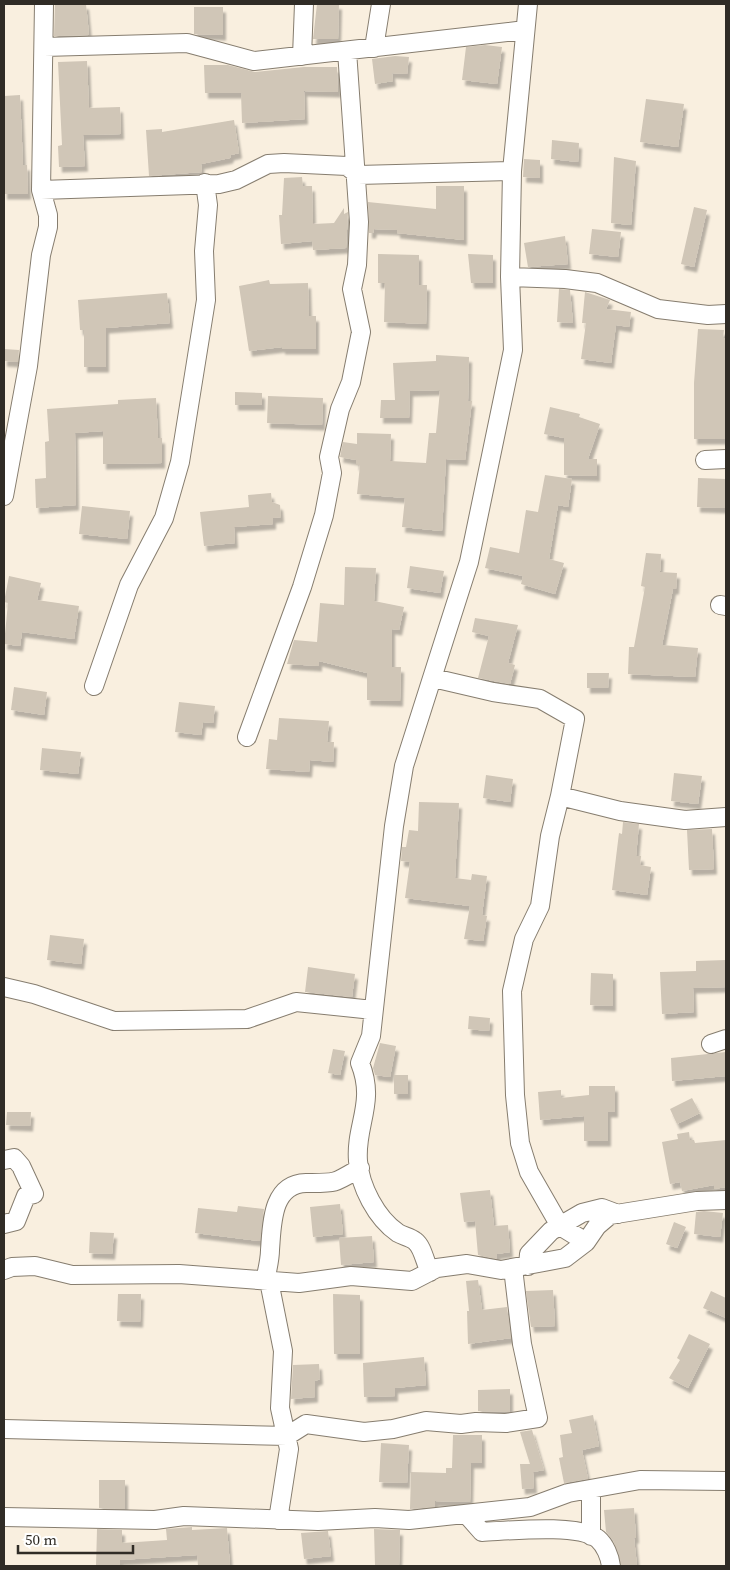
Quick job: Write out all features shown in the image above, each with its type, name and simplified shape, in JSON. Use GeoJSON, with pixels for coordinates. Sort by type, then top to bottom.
{"type":"FeatureCollection","features":[{"type":"Feature","properties":{"kind":"street"},"geometry":{"type":"LineString","coordinates":[[4,496],[28,366],[41,255],[48,227],[48,215],[41,190],[44,4]]}},
{"type":"Feature","properties":{"kind":"street"},"geometry":{"type":"LineString","coordinates":[[302,56],[304,4]]}},
{"type":"Feature","properties":{"kind":"street"},"geometry":{"type":"LineString","coordinates":[[374,48],[381,4]]}},
{"type":"Feature","properties":{"kind":"street"},"geometry":{"type":"LineString","coordinates":[[430,1272],[420,1246],[415,1240],[398,1233],[369,1199],[358,1161],[365,1115],[366,1079],[360,1063],[371,1036],[394,826],[404,766],[469,562],[513,350],[510,277],[512,171],[528,4]]}},
{"type":"Feature","properties":{"kind":"street"},"geometry":{"type":"LineString","coordinates":[[44,47],[187,43],[254,61],[526,30]]}},
{"type":"Feature","properties":{"kind":"street"},"geometry":{"type":"LineString","coordinates":[[246,738],[302,587],[324,515],[332,473],[329,457],[340,409],[351,382],[361,332],[352,289],[358,265],[358,175],[347,51]]}},
{"type":"Feature","properties":{"kind":"street"},"geometry":{"type":"LineString","coordinates":[[41,190],[236,180],[268,164],[284,163],[347,166],[358,175],[512,171]]}},
{"type":"Feature","properties":{"kind":"street"},"geometry":{"type":"LineString","coordinates":[[94,686],[129,585],[164,518],[180,462],[206,300],[204,251],[208,205],[205,183]]}},
{"type":"Feature","properties":{"kind":"street"},"geometry":{"type":"LineString","coordinates":[[510,277],[597,282],[658,309],[708,315],[726,314]]}},
{"type":"Feature","properties":{"kind":"street"},"geometry":{"type":"LineString","coordinates":[[705,460],[726,459]]}},
{"type":"Feature","properties":{"kind":"street"},"geometry":{"type":"LineString","coordinates":[[433,678],[493,692],[540,699],[575,719],[550,836],[540,906],[524,939],[512,991],[515,1095],[520,1143],[529,1172],[560,1226],[586,1242]]}},
{"type":"Feature","properties":{"kind":"street"},"geometry":{"type":"LineString","coordinates":[[560,796],[620,811],[685,820],[726,817]]}},
{"type":"Feature","properties":{"kind":"street"},"geometry":{"type":"LineString","coordinates":[[4,987],[34,994],[114,1022],[247,1019],[296,1002],[373,1010]]}},
{"type":"Feature","properties":{"kind":"street"},"geometry":{"type":"LineString","coordinates":[[4,1160],[14,1158],[21,1166],[34,1194],[26,1196],[16,1221],[4,1224]]}},
{"type":"Feature","properties":{"kind":"street"},"geometry":{"type":"LineString","coordinates":[[278,1520],[289,1449],[280,1408],[283,1351],[267,1281],[270,1250],[269,1236],[277,1201],[289,1188],[306,1183],[335,1183],[360,1168]]}},
{"type":"Feature","properties":{"kind":"street"},"geometry":{"type":"LineString","coordinates":[[4,1270],[12,1267],[35,1266],[72,1275],[178,1274],[299,1283],[351,1276],[412,1281],[437,1268],[467,1264],[501,1270],[565,1258],[586,1242],[597,1226],[610,1215],[697,1201],[726,1200]]}},
{"type":"Feature","properties":{"kind":"street"},"geometry":{"type":"LineString","coordinates":[[4,1429],[287,1436],[306,1424],[364,1432],[393,1429],[426,1421],[461,1424],[476,1422],[506,1423],[538,1418],[522,1344],[521,1267],[529,1254],[551,1232],[582,1213],[602,1208],[618,1214]]}},
{"type":"Feature","properties":{"kind":"street"},"geometry":{"type":"LineString","coordinates":[[4,1516],[155,1520],[184,1516],[318,1521],[375,1518],[409,1520],[530,1507],[568,1493],[640,1480],[726,1481]]}},
{"type":"Feature","properties":{"kind":"street"},"geometry":{"type":"LineString","coordinates":[[591,1490],[592,1536]]}},
{"type":"Feature","properties":{"kind":"street"},"geometry":{"type":"LineString","coordinates":[[530,1507],[535,1530]]}},
{"type":"Feature","properties":{"kind":"street"},"geometry":{"type":"LineString","coordinates":[[467,1515],[482,1532],[580,1531],[597,1539],[608,1552],[611,1566]]}},
{"type":"Feature","properties":{"kind":"building"},"geometry":{"type":"Polygon","coordinates":[[[55,4],[86,4],[89,35],[54,36],[55,4]]]}},
{"type":"Feature","properties":{"kind":"building"},"geometry":{"type":"Polygon","coordinates":[[[317,4],[339,4],[338,39],[313,39],[317,4]]]}},
{"type":"Feature","properties":{"kind":"building"},"geometry":{"type":"Polygon","coordinates":[[[194,7],[223,7],[223,35],[194,34],[194,7]]]}},
{"type":"Feature","properties":{"kind":"building"},"geometry":{"type":"Polygon","coordinates":[[[485,45],[502,47],[497,84],[462,80],[466,47],[485,45]]]}},
{"type":"Feature","properties":{"kind":"building"},"geometry":{"type":"Polygon","coordinates":[[[395,56],[409,57],[407,74],[392,73],[393,81],[375,84],[372,59],[395,56]]]}},
{"type":"Feature","properties":{"kind":"building"},"geometry":{"type":"Polygon","coordinates":[[[87,61],[89,108],[120,107],[121,134],[83,135],[85,166],[59,167],[58,146],[62,145],[58,62],[87,61]]]}},
{"type":"Feature","properties":{"kind":"building"},"geometry":{"type":"Polygon","coordinates":[[[204,65],[228,65],[255,72],[304,67],[337,67],[338,92],[304,91],[305,119],[242,123],[241,93],[205,93],[204,65]]]}},
{"type":"Feature","properties":{"kind":"building"},"geometry":{"type":"Polygon","coordinates":[[[20,95],[23,165],[27,165],[28,194],[4,194],[4,96],[20,95]]]}},
{"type":"Feature","properties":{"kind":"building"},"geometry":{"type":"Polygon","coordinates":[[[646,99],[684,104],[678,147],[640,142],[646,99]]]}},
{"type":"Feature","properties":{"kind":"building"},"geometry":{"type":"Polygon","coordinates":[[[234,120],[239,153],[231,155],[230,158],[201,164],[202,172],[149,176],[146,130],[162,129],[162,132],[234,120]]]}},
{"type":"Feature","properties":{"kind":"building"},"geometry":{"type":"Polygon","coordinates":[[[552,140],[579,143],[578,162],[551,159],[552,140]]]}},
{"type":"Feature","properties":{"kind":"building"},"geometry":{"type":"Polygon","coordinates":[[[614,157],[636,161],[631,225],[611,223],[614,157]]]}},
{"type":"Feature","properties":{"kind":"building"},"geometry":{"type":"Polygon","coordinates":[[[524,159],[540,160],[540,178],[523,177],[524,159]]]}},
{"type":"Feature","properties":{"kind":"building"},"geometry":{"type":"Polygon","coordinates":[[[302,177],[303,186],[312,186],[313,224],[334,223],[344,208],[344,214],[348,212],[346,248],[313,250],[312,241],[281,244],[279,215],[282,215],[284,178],[302,177]]]}},
{"type":"Feature","properties":{"kind":"building"},"geometry":{"type":"Polygon","coordinates":[[[436,186],[464,186],[464,240],[397,233],[397,230],[374,229],[373,233],[369,233],[368,202],[436,209],[436,186]]]}},
{"type":"Feature","properties":{"kind":"building"},"geometry":{"type":"Polygon","coordinates":[[[694,207],[707,210],[694,267],[681,264],[694,207]]]}},
{"type":"Feature","properties":{"kind":"building"},"geometry":{"type":"Polygon","coordinates":[[[592,229],[621,232],[618,257],[589,254],[592,229]]]}},
{"type":"Feature","properties":{"kind":"building"},"geometry":{"type":"Polygon","coordinates":[[[565,236],[568,264],[528,267],[524,243],[565,236]]]}},
{"type":"Feature","properties":{"kind":"building"},"geometry":{"type":"Polygon","coordinates":[[[378,254],[419,255],[419,285],[427,285],[426,324],[384,322],[385,283],[378,283],[378,254]]]}},
{"type":"Feature","properties":{"kind":"building"},"geometry":{"type":"Polygon","coordinates":[[[468,254],[493,255],[493,283],[471,283],[468,254]]]}},
{"type":"Feature","properties":{"kind":"building"},"geometry":{"type":"Polygon","coordinates":[[[269,280],[270,284],[308,283],[309,316],[316,316],[316,349],[282,349],[282,347],[249,351],[239,286],[269,280]]]}},
{"type":"Feature","properties":{"kind":"building"},"geometry":{"type":"Polygon","coordinates":[[[559,289],[570,290],[573,323],[557,322],[559,289]]]}},
{"type":"Feature","properties":{"kind":"building"},"geometry":{"type":"Polygon","coordinates":[[[585,292],[610,300],[606,309],[631,312],[629,327],[616,325],[611,363],[581,359],[586,323],[582,323],[585,292]]]}},
{"type":"Feature","properties":{"kind":"building"},"geometry":{"type":"Polygon","coordinates":[[[167,293],[170,323],[106,328],[106,367],[84,367],[84,330],[80,330],[78,300],[167,293]]]}},
{"type":"Feature","properties":{"kind":"building"},"geometry":{"type":"Polygon","coordinates":[[[698,329],[724,330],[723,338],[726,338],[726,439],[694,439],[694,383],[698,329]]]}},
{"type":"Feature","properties":{"kind":"building"},"geometry":{"type":"Polygon","coordinates":[[[4,349],[19,350],[18,362],[4,361],[4,349]]]}},
{"type":"Feature","properties":{"kind":"building"},"geometry":{"type":"Polygon","coordinates":[[[436,355],[469,357],[468,401],[472,401],[465,460],[446,459],[442,531],[402,527],[405,498],[357,494],[360,465],[356,465],[356,460],[340,457],[343,442],[357,444],[357,433],[391,434],[390,461],[426,463],[429,433],[436,433],[440,390],[410,391],[409,418],[380,418],[381,400],[395,400],[393,363],[436,361],[436,355]]]}},
{"type":"Feature","properties":{"kind":"building"},"geometry":{"type":"Polygon","coordinates":[[[235,392],[262,393],[262,405],[235,405],[235,392]]]}},
{"type":"Feature","properties":{"kind":"building"},"geometry":{"type":"Polygon","coordinates":[[[268,396],[323,398],[322,425],[267,423],[268,396]]]}},
{"type":"Feature","properties":{"kind":"building"},"geometry":{"type":"Polygon","coordinates":[[[156,398],[158,438],[162,438],[162,463],[103,464],[103,431],[75,433],[76,505],[36,508],[35,479],[46,478],[45,442],[49,441],[47,409],[118,404],[118,400],[156,398]]]}},
{"type":"Feature","properties":{"kind":"building"},"geometry":{"type":"Polygon","coordinates":[[[550,407],[580,414],[579,417],[600,424],[588,459],[597,459],[597,476],[564,475],[564,438],[544,434],[550,407]]]}},
{"type":"Feature","properties":{"kind":"building"},"geometry":{"type":"Polygon","coordinates":[[[545,475],[572,479],[568,507],[558,505],[549,559],[564,563],[555,594],[521,584],[523,576],[485,568],[490,547],[519,553],[526,510],[538,512],[545,475]]]}},
{"type":"Feature","properties":{"kind":"building"},"geometry":{"type":"Polygon","coordinates":[[[698,478],[726,479],[725,508],[697,507],[698,478]]]}},
{"type":"Feature","properties":{"kind":"building"},"geometry":{"type":"Polygon","coordinates":[[[271,493],[272,502],[280,505],[281,517],[273,518],[273,524],[234,527],[235,543],[204,546],[200,512],[249,507],[248,495],[271,493]]]}},
{"type":"Feature","properties":{"kind":"building"},"geometry":{"type":"Polygon","coordinates":[[[82,506],[130,511],[127,539],[79,534],[82,506]]]}},
{"type":"Feature","properties":{"kind":"building"},"geometry":{"type":"Polygon","coordinates":[[[646,553],[661,554],[660,572],[677,573],[676,589],[673,589],[662,645],[698,648],[695,677],[628,674],[629,647],[634,647],[645,587],[641,586],[646,553]]]}},
{"type":"Feature","properties":{"kind":"building"},"geometry":{"type":"Polygon","coordinates":[[[410,566],[444,571],[440,593],[407,588],[410,566]]]}},
{"type":"Feature","properties":{"kind":"building"},"geometry":{"type":"Polygon","coordinates":[[[345,567],[376,568],[374,601],[404,607],[399,630],[392,629],[392,667],[401,667],[400,701],[367,700],[367,673],[319,661],[319,666],[287,664],[294,640],[317,642],[320,603],[344,605],[345,567]]]}},
{"type":"Feature","properties":{"kind":"building"},"geometry":{"type":"Polygon","coordinates":[[[9,576],[41,583],[37,600],[79,606],[74,639],[22,632],[20,646],[4,644],[8,603],[4,602],[9,576]]]}},
{"type":"Feature","properties":{"kind":"building"},"geometry":{"type":"Polygon","coordinates":[[[475,618],[518,625],[508,663],[515,665],[510,684],[478,678],[489,636],[472,632],[475,618]]]}},
{"type":"Feature","properties":{"kind":"building"},"geometry":{"type":"Polygon","coordinates":[[[587,673],[609,673],[608,688],[587,688],[587,673]]]}},
{"type":"Feature","properties":{"kind":"building"},"geometry":{"type":"Polygon","coordinates":[[[14,687],[47,692],[44,715],[11,710],[14,687]]]}},
{"type":"Feature","properties":{"kind":"building"},"geometry":{"type":"Polygon","coordinates":[[[179,702],[215,706],[213,723],[203,722],[201,735],[175,732],[179,702]]]}},
{"type":"Feature","properties":{"kind":"building"},"geometry":{"type":"Polygon","coordinates":[[[279,718],[329,721],[327,742],[334,742],[333,762],[310,760],[309,772],[266,769],[269,739],[277,740],[279,718]]]}},
{"type":"Feature","properties":{"kind":"building"},"geometry":{"type":"Polygon","coordinates":[[[42,748],[81,752],[78,774],[40,770],[42,748]]]}},
{"type":"Feature","properties":{"kind":"building"},"geometry":{"type":"Polygon","coordinates":[[[674,773],[702,776],[698,804],[671,801],[674,773]]]}},
{"type":"Feature","properties":{"kind":"building"},"geometry":{"type":"Polygon","coordinates":[[[486,775],[513,779],[510,802],[483,798],[486,775]]]}},
{"type":"Feature","properties":{"kind":"building"},"geometry":{"type":"Polygon","coordinates":[[[419,802],[459,803],[455,878],[471,880],[472,874],[487,876],[482,915],[487,916],[483,941],[464,939],[470,906],[405,898],[410,862],[401,861],[402,847],[406,847],[409,830],[418,831],[419,802]]]}},
{"type":"Feature","properties":{"kind":"building"},"geometry":{"type":"Polygon","coordinates":[[[623,822],[639,824],[636,856],[641,856],[640,865],[651,867],[647,895],[612,890],[619,833],[622,834],[623,822]]]}},
{"type":"Feature","properties":{"kind":"building"},"geometry":{"type":"Polygon","coordinates":[[[712,829],[714,869],[689,870],[687,830],[712,829]]]}},
{"type":"Feature","properties":{"kind":"building"},"geometry":{"type":"Polygon","coordinates":[[[50,935],[84,939],[81,964],[47,960],[50,935]]]}},
{"type":"Feature","properties":{"kind":"building"},"geometry":{"type":"Polygon","coordinates":[[[726,960],[726,987],[693,988],[694,1012],[662,1014],[660,972],[696,971],[696,961],[726,960]]]}},
{"type":"Feature","properties":{"kind":"building"},"geometry":{"type":"Polygon","coordinates":[[[308,967],[355,974],[352,997],[305,992],[308,967]]]}},
{"type":"Feature","properties":{"kind":"building"},"geometry":{"type":"Polygon","coordinates":[[[591,973],[613,974],[613,1006],[590,1005],[591,973]]]}},
{"type":"Feature","properties":{"kind":"building"},"geometry":{"type":"Polygon","coordinates":[[[469,1016],[490,1018],[489,1031],[468,1029],[469,1016]]]}},
{"type":"Feature","properties":{"kind":"building"},"geometry":{"type":"Polygon","coordinates":[[[380,1043],[396,1046],[390,1077],[375,1075],[373,1068],[380,1043]]]}},
{"type":"Feature","properties":{"kind":"building"},"geometry":{"type":"Polygon","coordinates":[[[333,1049],[345,1051],[340,1075],[328,1073],[333,1049]]]}},
{"type":"Feature","properties":{"kind":"building"},"geometry":{"type":"Polygon","coordinates":[[[726,1052],[726,1076],[672,1081],[671,1058],[726,1052]]]}},
{"type":"Feature","properties":{"kind":"building"},"geometry":{"type":"Polygon","coordinates":[[[394,1075],[408,1075],[408,1094],[394,1094],[394,1075]]]}},
{"type":"Feature","properties":{"kind":"building"},"geometry":{"type":"Polygon","coordinates":[[[589,1086],[615,1086],[615,1112],[608,1112],[608,1141],[584,1141],[584,1116],[540,1120],[538,1092],[561,1090],[561,1098],[589,1095],[589,1086]]]}},
{"type":"Feature","properties":{"kind":"building"},"geometry":{"type":"Polygon","coordinates":[[[692,1098],[700,1113],[677,1124],[670,1109],[692,1098]]]}},
{"type":"Feature","properties":{"kind":"building"},"geometry":{"type":"Polygon","coordinates":[[[7,1112],[31,1112],[30,1126],[6,1125],[7,1112]]]}},
{"type":"Feature","properties":{"kind":"building"},"geometry":{"type":"Polygon","coordinates":[[[689,1132],[690,1140],[694,1140],[695,1143],[726,1140],[726,1187],[714,1189],[714,1185],[682,1191],[680,1182],[670,1184],[662,1142],[678,1139],[677,1134],[689,1132]]]}},
{"type":"Feature","properties":{"kind":"building"},"geometry":{"type":"Polygon","coordinates":[[[490,1190],[494,1226],[508,1225],[510,1252],[497,1254],[497,1259],[478,1255],[475,1221],[464,1222],[460,1193],[490,1190]]]}},
{"type":"Feature","properties":{"kind":"building"},"geometry":{"type":"Polygon","coordinates":[[[340,1204],[343,1234],[313,1237],[310,1207],[340,1204]]]}},
{"type":"Feature","properties":{"kind":"building"},"geometry":{"type":"Polygon","coordinates":[[[238,1206],[264,1209],[260,1241],[195,1233],[198,1208],[237,1212],[238,1206]]]}},
{"type":"Feature","properties":{"kind":"building"},"geometry":{"type":"Polygon","coordinates":[[[696,1212],[723,1213],[720,1237],[694,1234],[696,1212]]]}},
{"type":"Feature","properties":{"kind":"building"},"geometry":{"type":"Polygon","coordinates":[[[674,1222],[686,1227],[677,1248],[666,1244],[674,1222]]]}},
{"type":"Feature","properties":{"kind":"building"},"geometry":{"type":"Polygon","coordinates":[[[90,1232],[114,1233],[112,1254],[89,1253],[90,1232]]]}},
{"type":"Feature","properties":{"kind":"building"},"geometry":{"type":"Polygon","coordinates":[[[372,1236],[374,1262],[341,1265],[339,1238],[372,1236]]]}},
{"type":"Feature","properties":{"kind":"building"},"geometry":{"type":"Polygon","coordinates":[[[478,1280],[482,1310],[507,1307],[511,1338],[468,1344],[467,1311],[469,1311],[466,1281],[478,1280]]]}},
{"type":"Feature","properties":{"kind":"building"},"geometry":{"type":"Polygon","coordinates":[[[553,1290],[555,1326],[531,1327],[526,1291],[553,1290]]]}},
{"type":"Feature","properties":{"kind":"building"},"geometry":{"type":"Polygon","coordinates":[[[711,1291],[726,1298],[726,1318],[703,1308],[711,1291]]]}},
{"type":"Feature","properties":{"kind":"building"},"geometry":{"type":"Polygon","coordinates":[[[118,1294],[141,1294],[140,1322],[117,1321],[118,1294]]]}},
{"type":"Feature","properties":{"kind":"building"},"geometry":{"type":"Polygon","coordinates":[[[333,1294],[360,1295],[360,1354],[334,1354],[333,1294]]]}},
{"type":"Feature","properties":{"kind":"building"},"geometry":{"type":"Polygon","coordinates":[[[689,1334],[710,1344],[688,1388],[669,1378],[680,1360],[677,1358],[689,1334]]]}},
{"type":"Feature","properties":{"kind":"building"},"geometry":{"type":"Polygon","coordinates":[[[424,1357],[426,1385],[395,1388],[395,1396],[364,1397],[363,1363],[424,1357]]]}},
{"type":"Feature","properties":{"kind":"building"},"geometry":{"type":"Polygon","coordinates":[[[319,1364],[320,1379],[315,1381],[315,1397],[291,1399],[293,1365],[319,1364]]]}},
{"type":"Feature","properties":{"kind":"building"},"geometry":{"type":"Polygon","coordinates":[[[510,1389],[510,1412],[478,1411],[478,1390],[510,1389]]]}},
{"type":"Feature","properties":{"kind":"building"},"geometry":{"type":"Polygon","coordinates":[[[593,1415],[599,1446],[582,1450],[588,1479],[564,1483],[559,1458],[563,1457],[560,1435],[572,1433],[569,1420],[593,1415]]]}},
{"type":"Feature","properties":{"kind":"building"},"geometry":{"type":"Polygon","coordinates":[[[532,1430],[544,1470],[533,1472],[534,1488],[522,1489],[520,1464],[530,1464],[520,1432],[532,1430]]]}},
{"type":"Feature","properties":{"kind":"building"},"geometry":{"type":"Polygon","coordinates":[[[453,1435],[482,1435],[482,1463],[471,1463],[470,1502],[435,1501],[435,1507],[410,1509],[411,1472],[446,1473],[446,1468],[452,1468],[453,1435]]]}},
{"type":"Feature","properties":{"kind":"building"},"geometry":{"type":"Polygon","coordinates":[[[381,1443],[409,1445],[407,1483],[379,1482],[381,1443]]]}},
{"type":"Feature","properties":{"kind":"building"},"geometry":{"type":"Polygon","coordinates":[[[99,1480],[125,1480],[125,1509],[99,1508],[99,1480]]]}},
{"type":"Feature","properties":{"kind":"building"},"geometry":{"type":"Polygon","coordinates":[[[634,1508],[636,1538],[634,1538],[637,1566],[621,1566],[613,1540],[606,1532],[604,1510],[634,1508]]]}},
{"type":"Feature","properties":{"kind":"building"},"geometry":{"type":"Polygon","coordinates":[[[192,1527],[192,1530],[227,1528],[230,1566],[198,1566],[197,1555],[120,1560],[120,1566],[96,1566],[97,1529],[122,1530],[122,1543],[167,1540],[166,1529],[192,1527]]]}},
{"type":"Feature","properties":{"kind":"building"},"geometry":{"type":"Polygon","coordinates":[[[374,1529],[400,1530],[399,1566],[375,1566],[374,1529]]]}},
{"type":"Feature","properties":{"kind":"building"},"geometry":{"type":"Polygon","coordinates":[[[328,1531],[331,1556],[304,1559],[301,1533],[328,1531]]]}}]}
